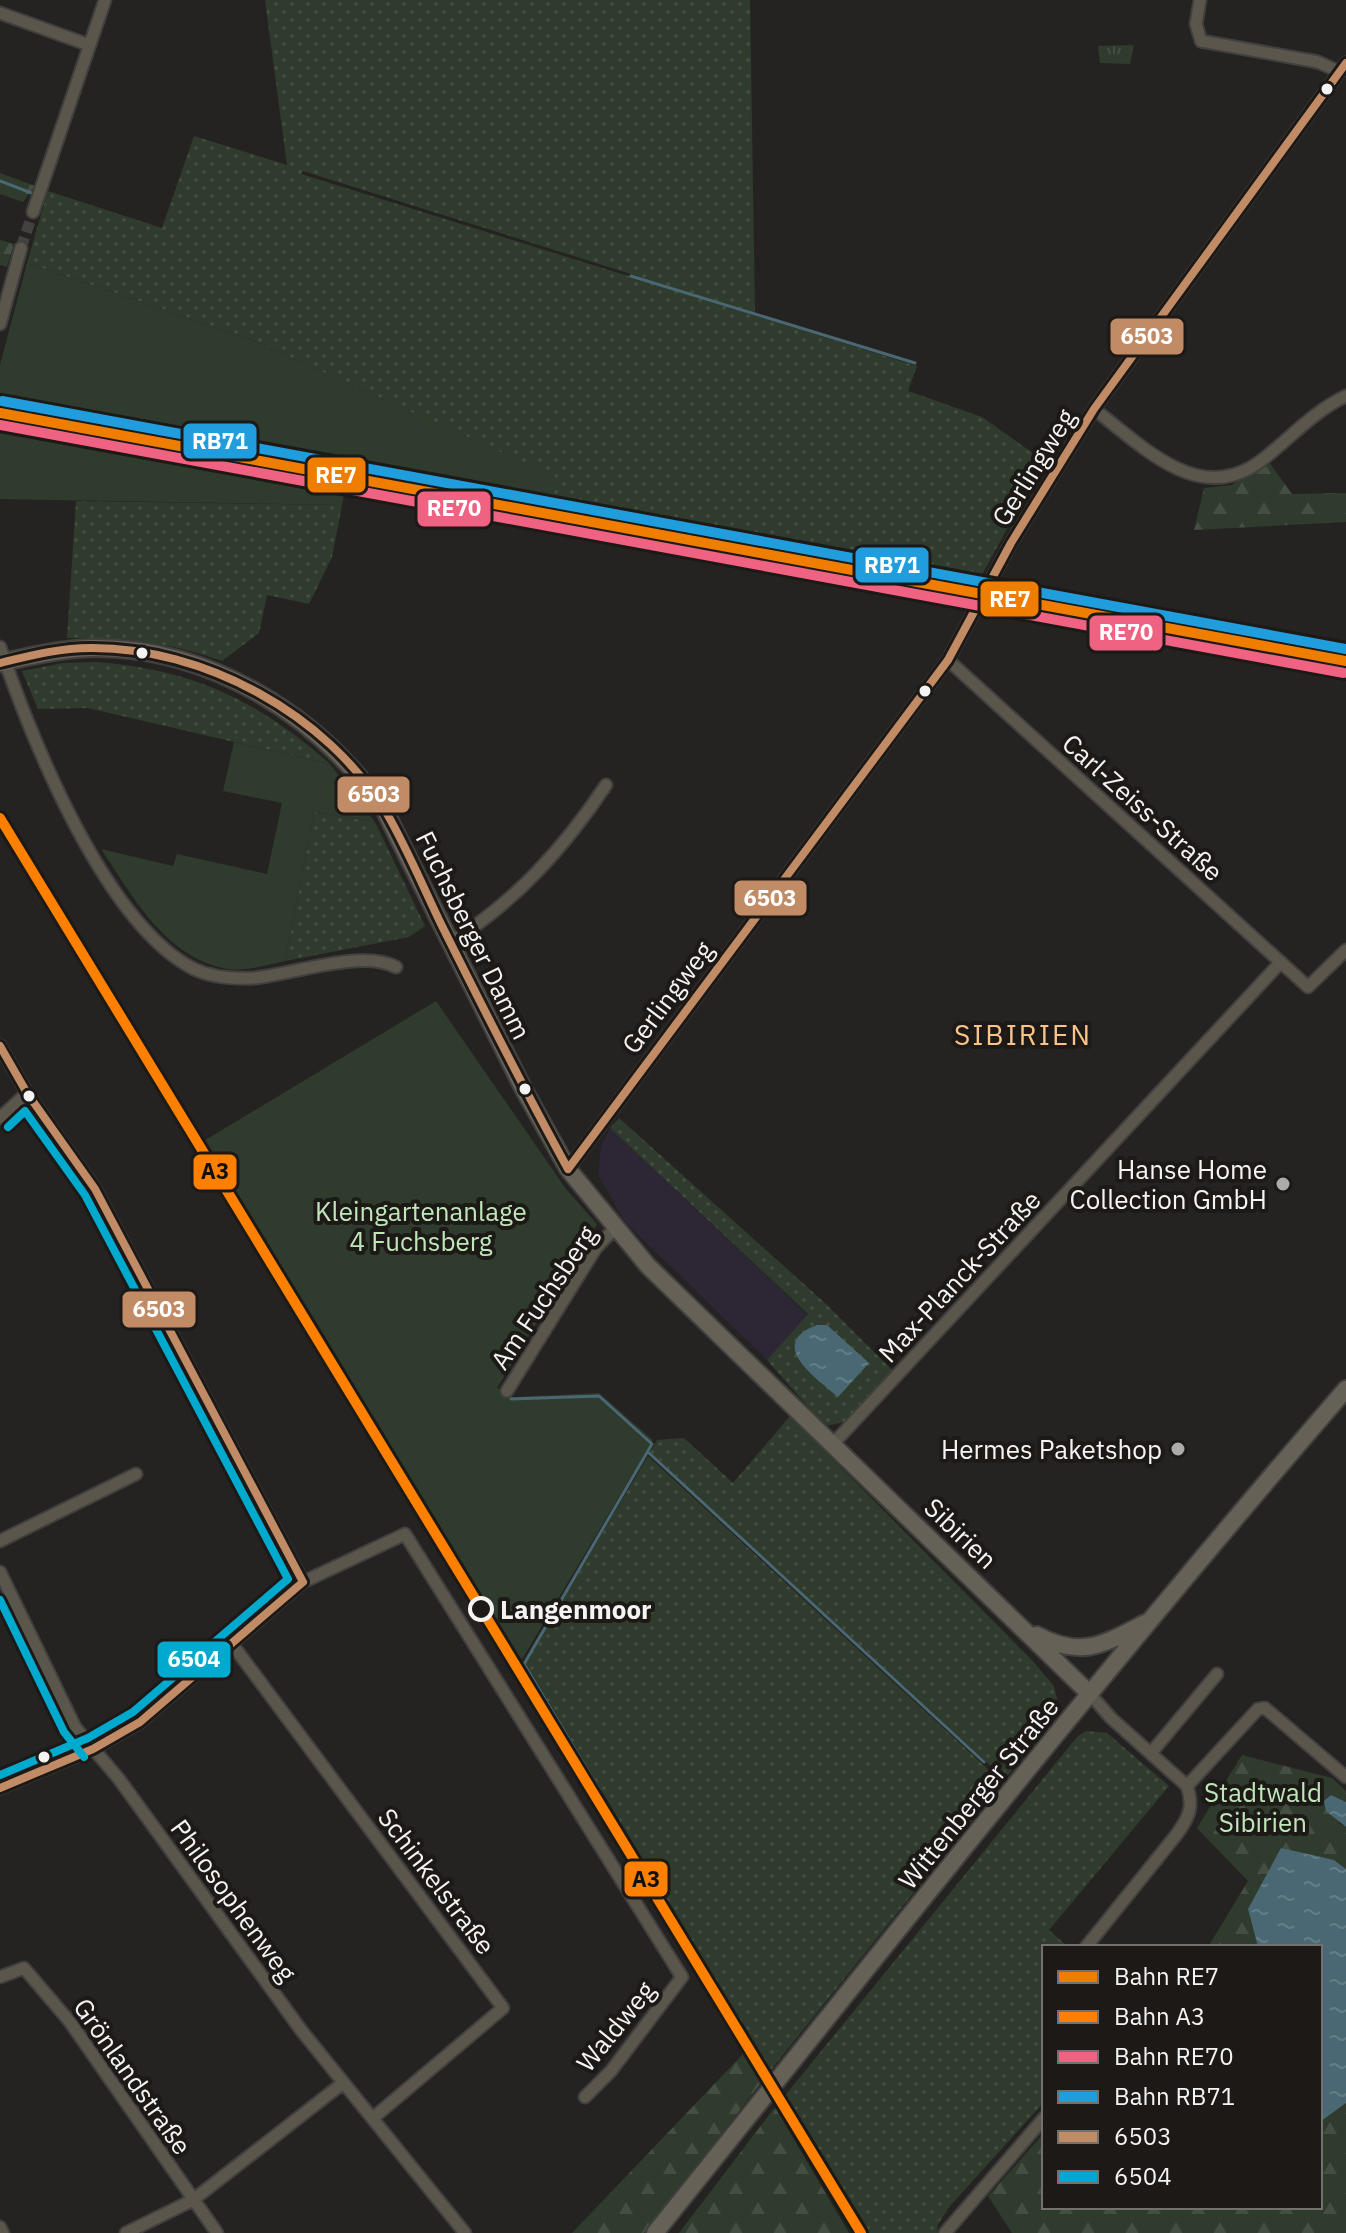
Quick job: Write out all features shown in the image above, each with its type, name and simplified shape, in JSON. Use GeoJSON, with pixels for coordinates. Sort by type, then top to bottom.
{"type":"FeatureCollection","features":[{"type":"Feature","properties":{"kind":"street"},"geometry":{"type":"LineString","coordinates":[[33,212],[105,0]]}},
{"type":"Feature","properties":{"kind":"street"},"geometry":{"type":"LineString","coordinates":[[1200,0],[1196,24],[1201,41],[1343,68]]}},
{"type":"Feature","properties":{"kind":"street"},"geometry":{"type":"LineString","coordinates":[[0,13],[89,45]]}},
{"type":"Feature","properties":{"kind":"street","name":"Gerlingweg"},"geometry":{"type":"LineString","coordinates":[[568,1169],[948,660],[1011,543],[1094,409],[1343,68]]}},
{"type":"Feature","properties":{"kind":"street"},"geometry":{"type":"LineString","coordinates":[[0,324],[21,248]]}},
{"type":"Feature","properties":{"kind":"street"},"geometry":{"type":"LineString","coordinates":[[1094,409],[1167,465],[1204,478],[1229,476],[1261,462],[1325,405],[1346,396]]}},
{"type":"Feature","properties":{"kind":"street","name":"Fuchsberger Damm"},"geometry":{"type":"LineString","coordinates":[[2,657],[92,648],[143,653],[197,666],[261,694],[323,737],[362,777],[405,847],[523,1088],[568,1169]]}},
{"type":"Feature","properties":{"kind":"street"},"geometry":{"type":"LineString","coordinates":[[2,657],[88,851],[113,890],[168,952],[196,970],[221,978],[254,978],[374,959],[396,967]]}},
{"type":"Feature","properties":{"kind":"street","name":"Carl-Zeiss-Straße"},"geometry":{"type":"LineString","coordinates":[[948,660],[1308,987],[1346,950]]}},
{"type":"Feature","properties":{"kind":"street"},"geometry":{"type":"LineString","coordinates":[[451,942],[490,918],[521,889],[578,827],[606,785]]}},
{"type":"Feature","properties":{"kind":"street","name":"Max-Planck-Straße"},"geometry":{"type":"LineString","coordinates":[[833,1444],[1281,962]]}},
{"type":"Feature","properties":{"kind":"street"},"geometry":{"type":"LineString","coordinates":[[0,1788],[93,1749],[140,1722],[303,1582],[95,1189],[27,1093],[1,1048]]}},
{"type":"Feature","properties":{"kind":"street"},"geometry":{"type":"LineString","coordinates":[[0,1118],[27,1093]]}},
{"type":"Feature","properties":{"kind":"street","name":"Sibirien"},"geometry":{"type":"LineString","coordinates":[[568,1169],[648,1266],[1025,1628],[1111,1718],[1187,1786]]}},
{"type":"Feature","properties":{"kind":"street","name":"Am Fuchsberg"},"geometry":{"type":"LineString","coordinates":[[507,1391],[596,1248],[615,1228]]}},
{"type":"Feature","properties":{"kind":"street","name":"Wittenberger Straße"},"geometry":{"type":"LineString","coordinates":[[655,2233],[1090,1694],[1346,1389]]}},
{"type":"Feature","properties":{"kind":"street"},"geometry":{"type":"LineString","coordinates":[[0,1541],[136,1474]]}},
{"type":"Feature","properties":{"kind":"street","name":"Waldweg"},"geometry":{"type":"LineString","coordinates":[[303,1582],[405,1534],[682,1977],[611,2071],[585,2097]]}},
{"type":"Feature","properties":{"kind":"street","name":"Philosophenweg"},"geometry":{"type":"LineString","coordinates":[[0,1572],[75,1727],[343,2083],[465,2233]]}},
{"type":"Feature","properties":{"kind":"street"},"geometry":{"type":"LineString","coordinates":[[1025,1628],[1067,1647],[1084,1648],[1107,1643],[1152,1619]]}},
{"type":"Feature","properties":{"kind":"street","name":"Schinkelstraße"},"geometry":{"type":"LineString","coordinates":[[232,1644],[503,2008],[373,2118]]}},
{"type":"Feature","properties":{"kind":"street"},"geometry":{"type":"LineString","coordinates":[[1151,1753],[1217,1674]]}},
{"type":"Feature","properties":{"kind":"street"},"geometry":{"type":"LineString","coordinates":[[1088,1945],[1189,1816],[1191,1800],[1187,1786],[1258,1709],[1265,1708],[1346,1777]]}},
{"type":"Feature","properties":{"kind":"street","name":"Grönlandstraße"},"geometry":{"type":"LineString","coordinates":[[0,1977],[24,1968],[70,2022],[217,2233]]}},
{"type":"Feature","properties":{"kind":"street"},"geometry":{"type":"LineString","coordinates":[[126,2233],[193,2200],[343,2083]]}},
{"type":"Feature","properties":{"kind":"street"},"geometry":{"type":"LineString","coordinates":[[945,2233],[975,2194],[1042,2120]]}},
{"type":"Feature","properties":{"kind":"street"},"geometry":{"type":"LineString","coordinates":[[0,2227],[3,2233]]}},
{"type":"Feature","properties":{"kind":"shaded area"},"geometry":{"type":"Polygon","coordinates":[[[610,1128],[808,1315],[767,1360],[625,1222],[598,1175],[601,1146],[610,1128]]]}},
{"type":"Feature","properties":{"kind":"green space"},"geometry":{"type":"Polygon","coordinates":[[[265,0],[750,0],[755,313],[303,171],[301,174],[917,366],[908,391],[982,417],[1044,461],[977,584],[550,508],[555,477],[250,339],[27,263],[48,191],[162,228],[194,136],[287,165],[265,0]]]}},
{"type":"Feature","properties":{"kind":"green space"},"geometry":{"type":"Polygon","coordinates":[[[1134,45],[1130,64],[1100,63],[1098,46],[1134,45]]]}},
{"type":"Feature","properties":{"kind":"green space"},"geometry":{"type":"Polygon","coordinates":[[[0,173],[35,186],[23,202],[0,194],[0,173]]]}},
{"type":"Feature","properties":{"kind":"green space"},"geometry":{"type":"Polygon","coordinates":[[[0,240],[14,244],[7,267],[0,265],[0,240]]]}},
{"type":"Feature","properties":{"kind":"green space"},"geometry":{"type":"Polygon","coordinates":[[[27,263],[250,339],[556,477],[550,508],[0,398],[0,365],[27,263]]]}},
{"type":"Feature","properties":{"kind":"green space"},"geometry":{"type":"Polygon","coordinates":[[[0,427],[345,491],[342,505],[0,499],[0,427]]]}},
{"type":"Feature","properties":{"kind":"green space"},"geometry":{"type":"Polygon","coordinates":[[[1269,462],[1292,494],[1346,493],[1346,522],[1194,530],[1204,488],[1232,485],[1269,462]]]}},
{"type":"Feature","properties":{"kind":"green space"},"geometry":{"type":"Polygon","coordinates":[[[76,501],[342,505],[332,557],[309,604],[267,595],[259,633],[222,661],[184,649],[146,642],[67,638],[76,501]]]}},
{"type":"Feature","properties":{"kind":"green space"},"geometry":{"type":"Polygon","coordinates":[[[97,662],[164,672],[222,692],[276,722],[330,764],[88,708],[38,709],[22,671],[63,663],[97,662]]]}},
{"type":"Feature","properties":{"kind":"green space"},"geometry":{"type":"Polygon","coordinates":[[[234,742],[330,764],[375,822],[314,812],[285,961],[238,970],[202,961],[167,937],[138,903],[101,849],[173,866],[177,854],[267,874],[282,803],[223,791],[234,742]]]}},
{"type":"Feature","properties":{"kind":"green space"},"geometry":{"type":"Polygon","coordinates":[[[314,812],[375,822],[425,926],[409,937],[285,961],[314,812]]]}},
{"type":"Feature","properties":{"kind":"green space","name":"Kleingartenanlage 4 Fuchsberg"},"geometry":{"type":"Polygon","coordinates":[[[436,1001],[566,1189],[597,1224],[497,1388],[513,1397],[599,1393],[653,1440],[521,1661],[202,1142],[436,1001]]]}},
{"type":"Feature","properties":{"kind":"green space"},"geometry":{"type":"Polygon","coordinates":[[[619,1118],[825,1303],[894,1372],[845,1422],[825,1426],[767,1360],[808,1314],[610,1128],[619,1118]]]}},
{"type":"Feature","properties":{"kind":"green space"},"geometry":{"type":"Polygon","coordinates":[[[790,1416],[1031,1659],[1054,1686],[1057,1699],[1052,1709],[1058,1713],[771,2070],[525,1663],[648,1456],[990,1771],[992,1767],[650,1452],[657,1440],[684,1438],[733,1483],[790,1416]]]}},
{"type":"Feature","properties":{"kind":"green space"},"geometry":{"type":"Polygon","coordinates":[[[1086,1731],[1107,1733],[1169,1786],[1049,1930],[1066,1945],[1042,1945],[1042,2104],[950,2206],[938,2224],[937,2233],[864,2233],[783,2098],[1077,1737],[1086,1731]]]}},
{"type":"Feature","properties":{"kind":"green space","name":"Stadtwald Sibirien"},"geometry":{"type":"Polygon","coordinates":[[[1242,1755],[1332,1778],[1346,1791],[1346,1802],[1331,1795],[1339,1823],[1346,1827],[1346,1869],[1334,1860],[1248,1908],[1257,1945],[1209,1945],[1248,1881],[1197,1828],[1242,1755]]]}},
{"type":"Feature","properties":{"kind":"green space"},"geometry":{"type":"Polygon","coordinates":[[[743,2054],[761,2083],[644,2233],[572,2233],[743,2054]]]}},
{"type":"Feature","properties":{"kind":"green space"},"geometry":{"type":"Polygon","coordinates":[[[1346,2103],[1346,2233],[1012,2233],[988,2196],[1042,2135],[1042,2209],[1322,2209],[1322,2121],[1346,2103]]]}},
{"type":"Feature","properties":{"kind":"green space"},"geometry":{"type":"Polygon","coordinates":[[[775,2107],[849,2233],[679,2233],[775,2107]]]}},
{"type":"Feature","properties":{"kind":"water"},"geometry":{"type":"Polygon","coordinates":[[[817,1325],[827,1325],[869,1363],[838,1397],[808,1371],[795,1351],[795,1342],[802,1333],[817,1325]]]}},
{"type":"Feature","properties":{"kind":"water"},"geometry":{"type":"Polygon","coordinates":[[[1331,1795],[1346,1802],[1346,1827],[1326,1811],[1324,1801],[1331,1795]]]}},
{"type":"Feature","properties":{"kind":"water"},"geometry":{"type":"Polygon","coordinates":[[[1281,1848],[1334,1860],[1346,1869],[1346,2103],[1322,2121],[1322,1945],[1257,1945],[1248,1909],[1281,1848]]]}},
{"type":"Feature","properties":{"kind":"waterway"},"geometry":{"type":"LineString","coordinates":[[0,181],[34,194]]}},
{"type":"Feature","properties":{"kind":"waterway"},"geometry":{"type":"LineString","coordinates":[[631,276],[915,363]]}},
{"type":"Feature","properties":{"kind":"waterway"},"geometry":{"type":"LineString","coordinates":[[511,1399],[599,1396],[652,1444],[524,1664],[600,1791]]}},
{"type":"Feature","properties":{"kind":"waterway"},"geometry":{"type":"LineString","coordinates":[[649,1453],[984,1762]]}},
{"type":"Feature","properties":{"kind":"tunnel"},"geometry":{"type":"LineString","coordinates":[[21,248],[33,212]]}},
{"type":"Feature","properties":{"kind":"rail line","name":"RB71"},"geometry":{"type":"LineString","coordinates":[[2,401],[1346,649]]}},
{"type":"Feature","properties":{"kind":"rail line","name":"RE7"},"geometry":{"type":"LineString","coordinates":[[0,413],[1346,661]]}},
{"type":"Feature","properties":{"kind":"rail line","name":"RE70"},"geometry":{"type":"LineString","coordinates":[[0,425],[1344,673]]}},
{"type":"Feature","properties":{"kind":"rail line","name":"A3"},"geometry":{"type":"LineString","coordinates":[[0,818],[861,2233]]}},
{"type":"Feature","properties":{"kind":"transit line","name":"6503"},"geometry":{"type":"LineString","coordinates":[[568,1169],[948,660],[1011,543],[1094,409],[1346,63]]}},
{"type":"Feature","properties":{"kind":"transit line","name":"6503"},"geometry":{"type":"LineString","coordinates":[[0,663],[78,648],[133,651],[176,659],[258,693],[296,717],[331,745],[361,777],[394,826],[488,1018],[568,1169]]}},
{"type":"Feature","properties":{"kind":"transit line","name":"6503"},"geometry":{"type":"LineString","coordinates":[[0,1046],[27,1093],[95,1189],[303,1582]]}},
{"type":"Feature","properties":{"kind":"transit line","name":"6504"},"geometry":{"type":"LineString","coordinates":[[0,1775],[88,1738],[133,1712],[288,1579],[85,1195],[25,1111],[8,1127]]}},
{"type":"Feature","properties":{"kind":"transit line","name":"6503"},"geometry":{"type":"LineString","coordinates":[[0,1788],[93,1749],[140,1722],[303,1582]]}},
{"type":"Feature","properties":{"kind":"transit line","name":"6504"},"geometry":{"type":"LineString","coordinates":[[0,1600],[64,1732],[84,1757]]}},
{"type":"Feature","properties":{"kind":"place","name":"Hanse Home Collection GmbH"},"geometry":{"type":"Point","coordinates":[1283,1184]}},
{"type":"Feature","properties":{"kind":"place","name":"Hermes Paketshop"},"geometry":{"type":"Point","coordinates":[1178,1449]}},
{"type":"Feature","properties":{"kind":"place","name":"Langenmoor"},"geometry":{"type":"Point","coordinates":[481,1609]}},
{"type":"Feature","properties":{"kind":"district","name":"SIBIRIEN"},"geometry":{"type":"Point","coordinates":[1023,1034]}}]}
